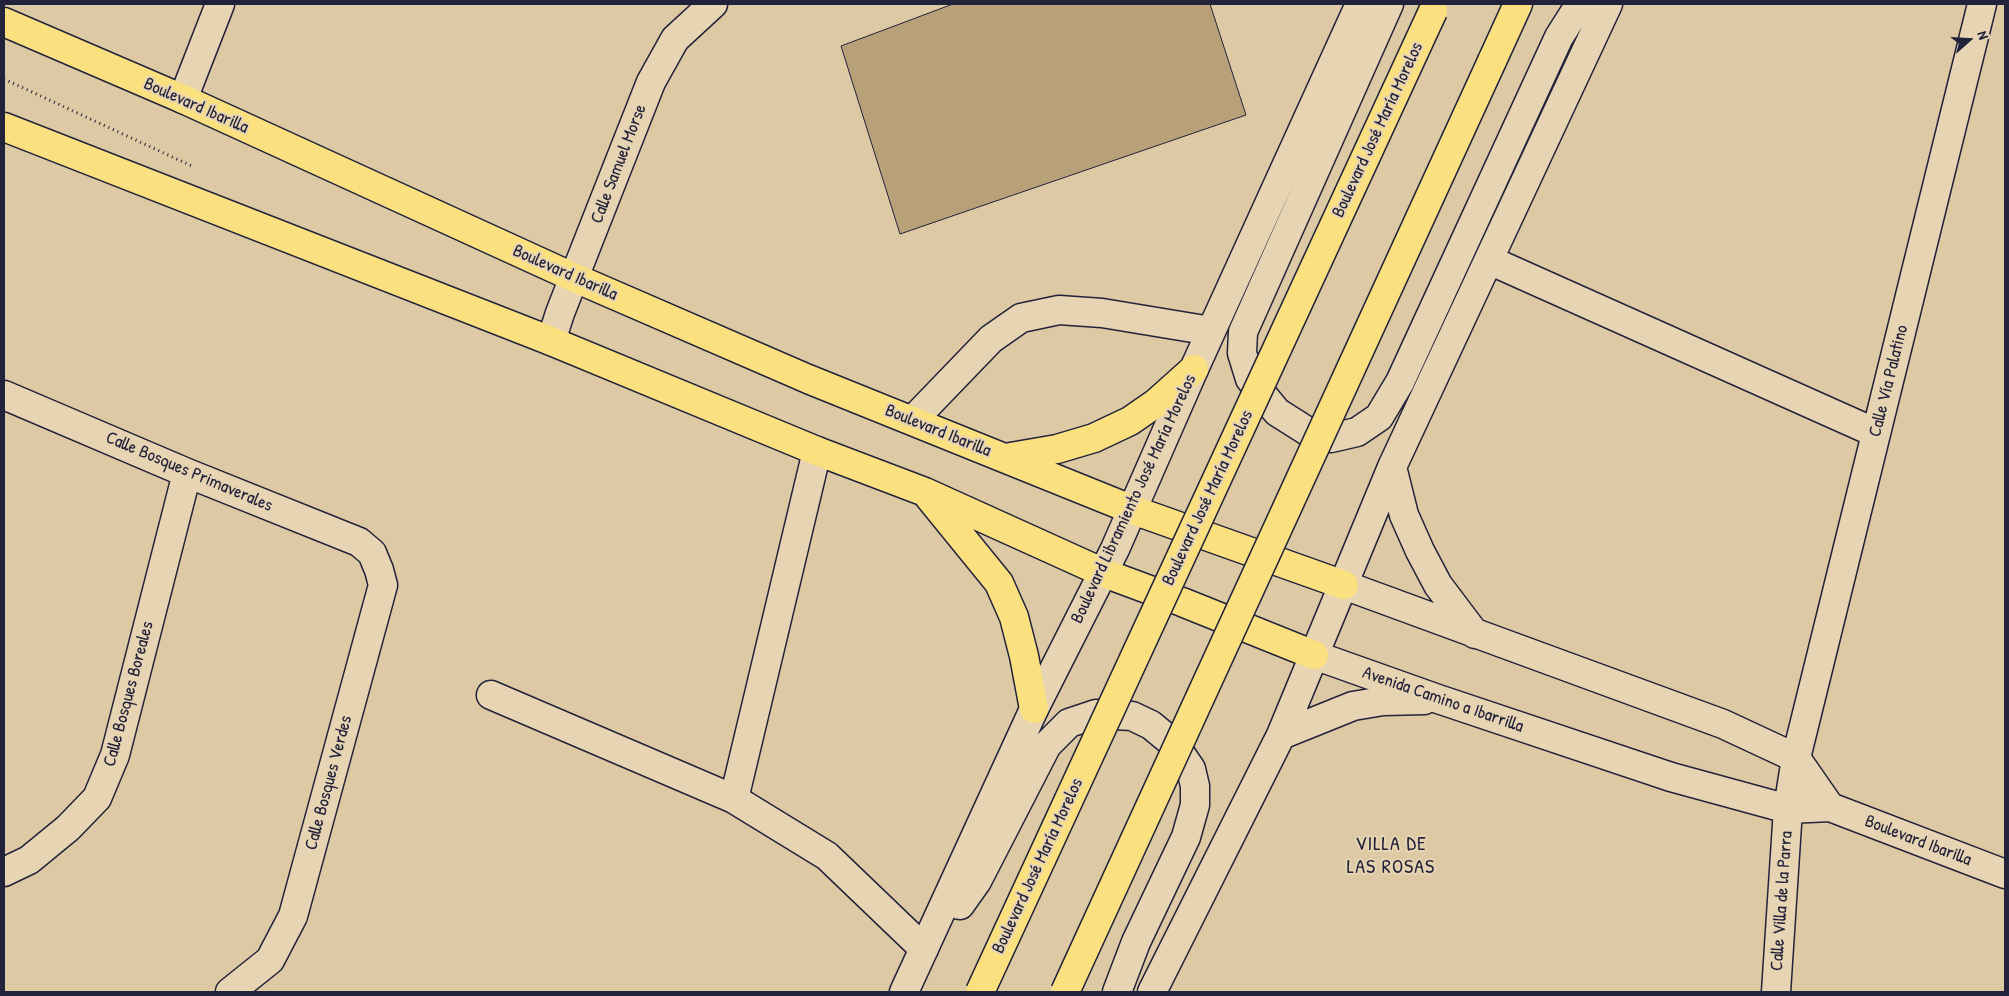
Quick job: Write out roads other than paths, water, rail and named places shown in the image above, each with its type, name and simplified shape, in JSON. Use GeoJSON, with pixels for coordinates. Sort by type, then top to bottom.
{"type":"FeatureCollection","features":[{"type":"Feature","properties":{"kind":"main road"},"geometry":{"type":"LineString","coordinates":[[1065,992],[1518,4]]}},
{"type":"Feature","properties":{"kind":"main road","name":"Boulevard José María Morelos"},"geometry":{"type":"LineString","coordinates":[[980,992],[1435,8]]}},
{"type":"Feature","properties":{"kind":"main road","name":"Boulevard Ibarilla"},"geometry":{"type":"LineString","coordinates":[[4,22],[183,100],[574,278],[808,379],[1133,510]]}},
{"type":"Feature","properties":{"kind":"main road"},"geometry":{"type":"LineString","coordinates":[[4,127],[551,342],[817,451],[925,492],[1104,573]]}},
{"type":"Feature","properties":{"kind":"main road"},"geometry":{"type":"LineString","coordinates":[[1005,458],[1057,449],[1094,438],[1130,421],[1156,403],[1194,369]]}},
{"type":"Feature","properties":{"kind":"main road"},"geometry":{"type":"LineString","coordinates":[[925,492],[999,583],[1014,617],[1034,709]]}},
{"type":"Feature","properties":{"kind":"main road"},"geometry":{"type":"LineString","coordinates":[[1133,510],[1344,585]]}},
{"type":"Feature","properties":{"kind":"main road","name":"Avenida Camino a Ibarrilla"},"geometry":{"type":"LineString","coordinates":[[1104,573],[1314,655]]}},
{"type":"Feature","properties":{"kind":"street"},"geometry":{"type":"LineString","coordinates":[[183,100],[220,4]]}},
{"type":"Feature","properties":{"kind":"street","name":"Calle Samuel Morse"},"geometry":{"type":"LineString","coordinates":[[551,342],[560,312],[651,82],[675,39],[713,4]]}},
{"type":"Feature","properties":{"kind":"street","name":"Boulevard Libramiento José María Morelos"},"geometry":{"type":"LineString","coordinates":[[904,992],[1034,709],[1104,573],[1211,331],[1360,4]]}},
{"type":"Feature","properties":{"kind":"street"},"geometry":{"type":"LineString","coordinates":[[1389,4],[1243,332],[1242,353],[1250,379],[1277,412],[1308,431],[1331,438],[1357,432],[1379,417],[1400,382],[1559,37],[1580,4]]}},
{"type":"Feature","properties":{"kind":"street"},"geometry":{"type":"LineString","coordinates":[[1152,992],[1281,735],[1392,467],[1608,4]]}},
{"type":"Feature","properties":{"kind":"street","name":"Calle Vía Palatino"},"geometry":{"type":"LineString","coordinates":[[1788,809],[1796,758],[1982,4]]}},
{"type":"Feature","properties":{"kind":"street"},"geometry":{"type":"LineString","coordinates":[[1489,260],[1876,433]]}},
{"type":"Feature","properties":{"kind":"street"},"geometry":{"type":"LineString","coordinates":[[913,420],[991,339],[1021,318],[1060,310],[1102,313],[1211,331]]}},
{"type":"Feature","properties":{"kind":"street","name":"Calle Bosques Primaverales"},"geometry":{"type":"LineString","coordinates":[[4,395],[359,542],[372,553]]}},
{"type":"Feature","properties":{"kind":"street"},"geometry":{"type":"LineString","coordinates":[[734,799],[817,451]]}},
{"type":"Feature","properties":{"kind":"street"},"geometry":{"type":"LineString","coordinates":[[1392,467],[1404,515],[1420,551],[1438,585],[1475,634]]}},
{"type":"Feature","properties":{"kind":"street","name":"Calle Bosques Boreales"},"geometry":{"type":"LineString","coordinates":[[4,872],[30,860],[68,828],[97,798],[114,755],[187,472]]}},
{"type":"Feature","properties":{"kind":"street","name":"Calle Bosques Verdes"},"geometry":{"type":"LineString","coordinates":[[230,992],[270,960],[293,916],[383,585],[372,553]]}},
{"type":"Feature","properties":{"kind":"street"},"geometry":{"type":"LineString","coordinates":[[1344,585],[1723,724],[1796,758],[1830,807]]}},
{"type":"Feature","properties":{"kind":"street","name":"Avenida Camino a Ibarrilla"},"geometry":{"type":"LineString","coordinates":[[1314,655],[1438,699],[1671,777],[1788,809]]}},
{"type":"Feature","properties":{"kind":"street"},"geometry":{"type":"LineString","coordinates":[[491,695],[734,799],[827,856],[928,941],[955,911],[977,881],[1047,745],[1069,723],[1096,714],[1132,716],[1151,725],[1174,744],[1191,769],[1195,786],[1194,806],[1186,837],[1136,942],[1117,992]]}},
{"type":"Feature","properties":{"kind":"street"},"geometry":{"type":"LineString","coordinates":[[1281,735],[1354,706],[1383,701],[1438,699]]}},
{"type":"Feature","properties":{"kind":"street","name":"Boulevard Ibarilla"},"geometry":{"type":"LineString","coordinates":[[1788,809],[1830,807],[2005,874]]}},
{"type":"Feature","properties":{"kind":"street","name":"Calle Villa de la Parra"},"geometry":{"type":"LineString","coordinates":[[1776,992],[1788,809]]}},
{"type":"Feature","properties":{"kind":"district","name":"VILLA DE LAS ROSAS"},"geometry":{"type":"Point","coordinates":[1391,856]}}]}
